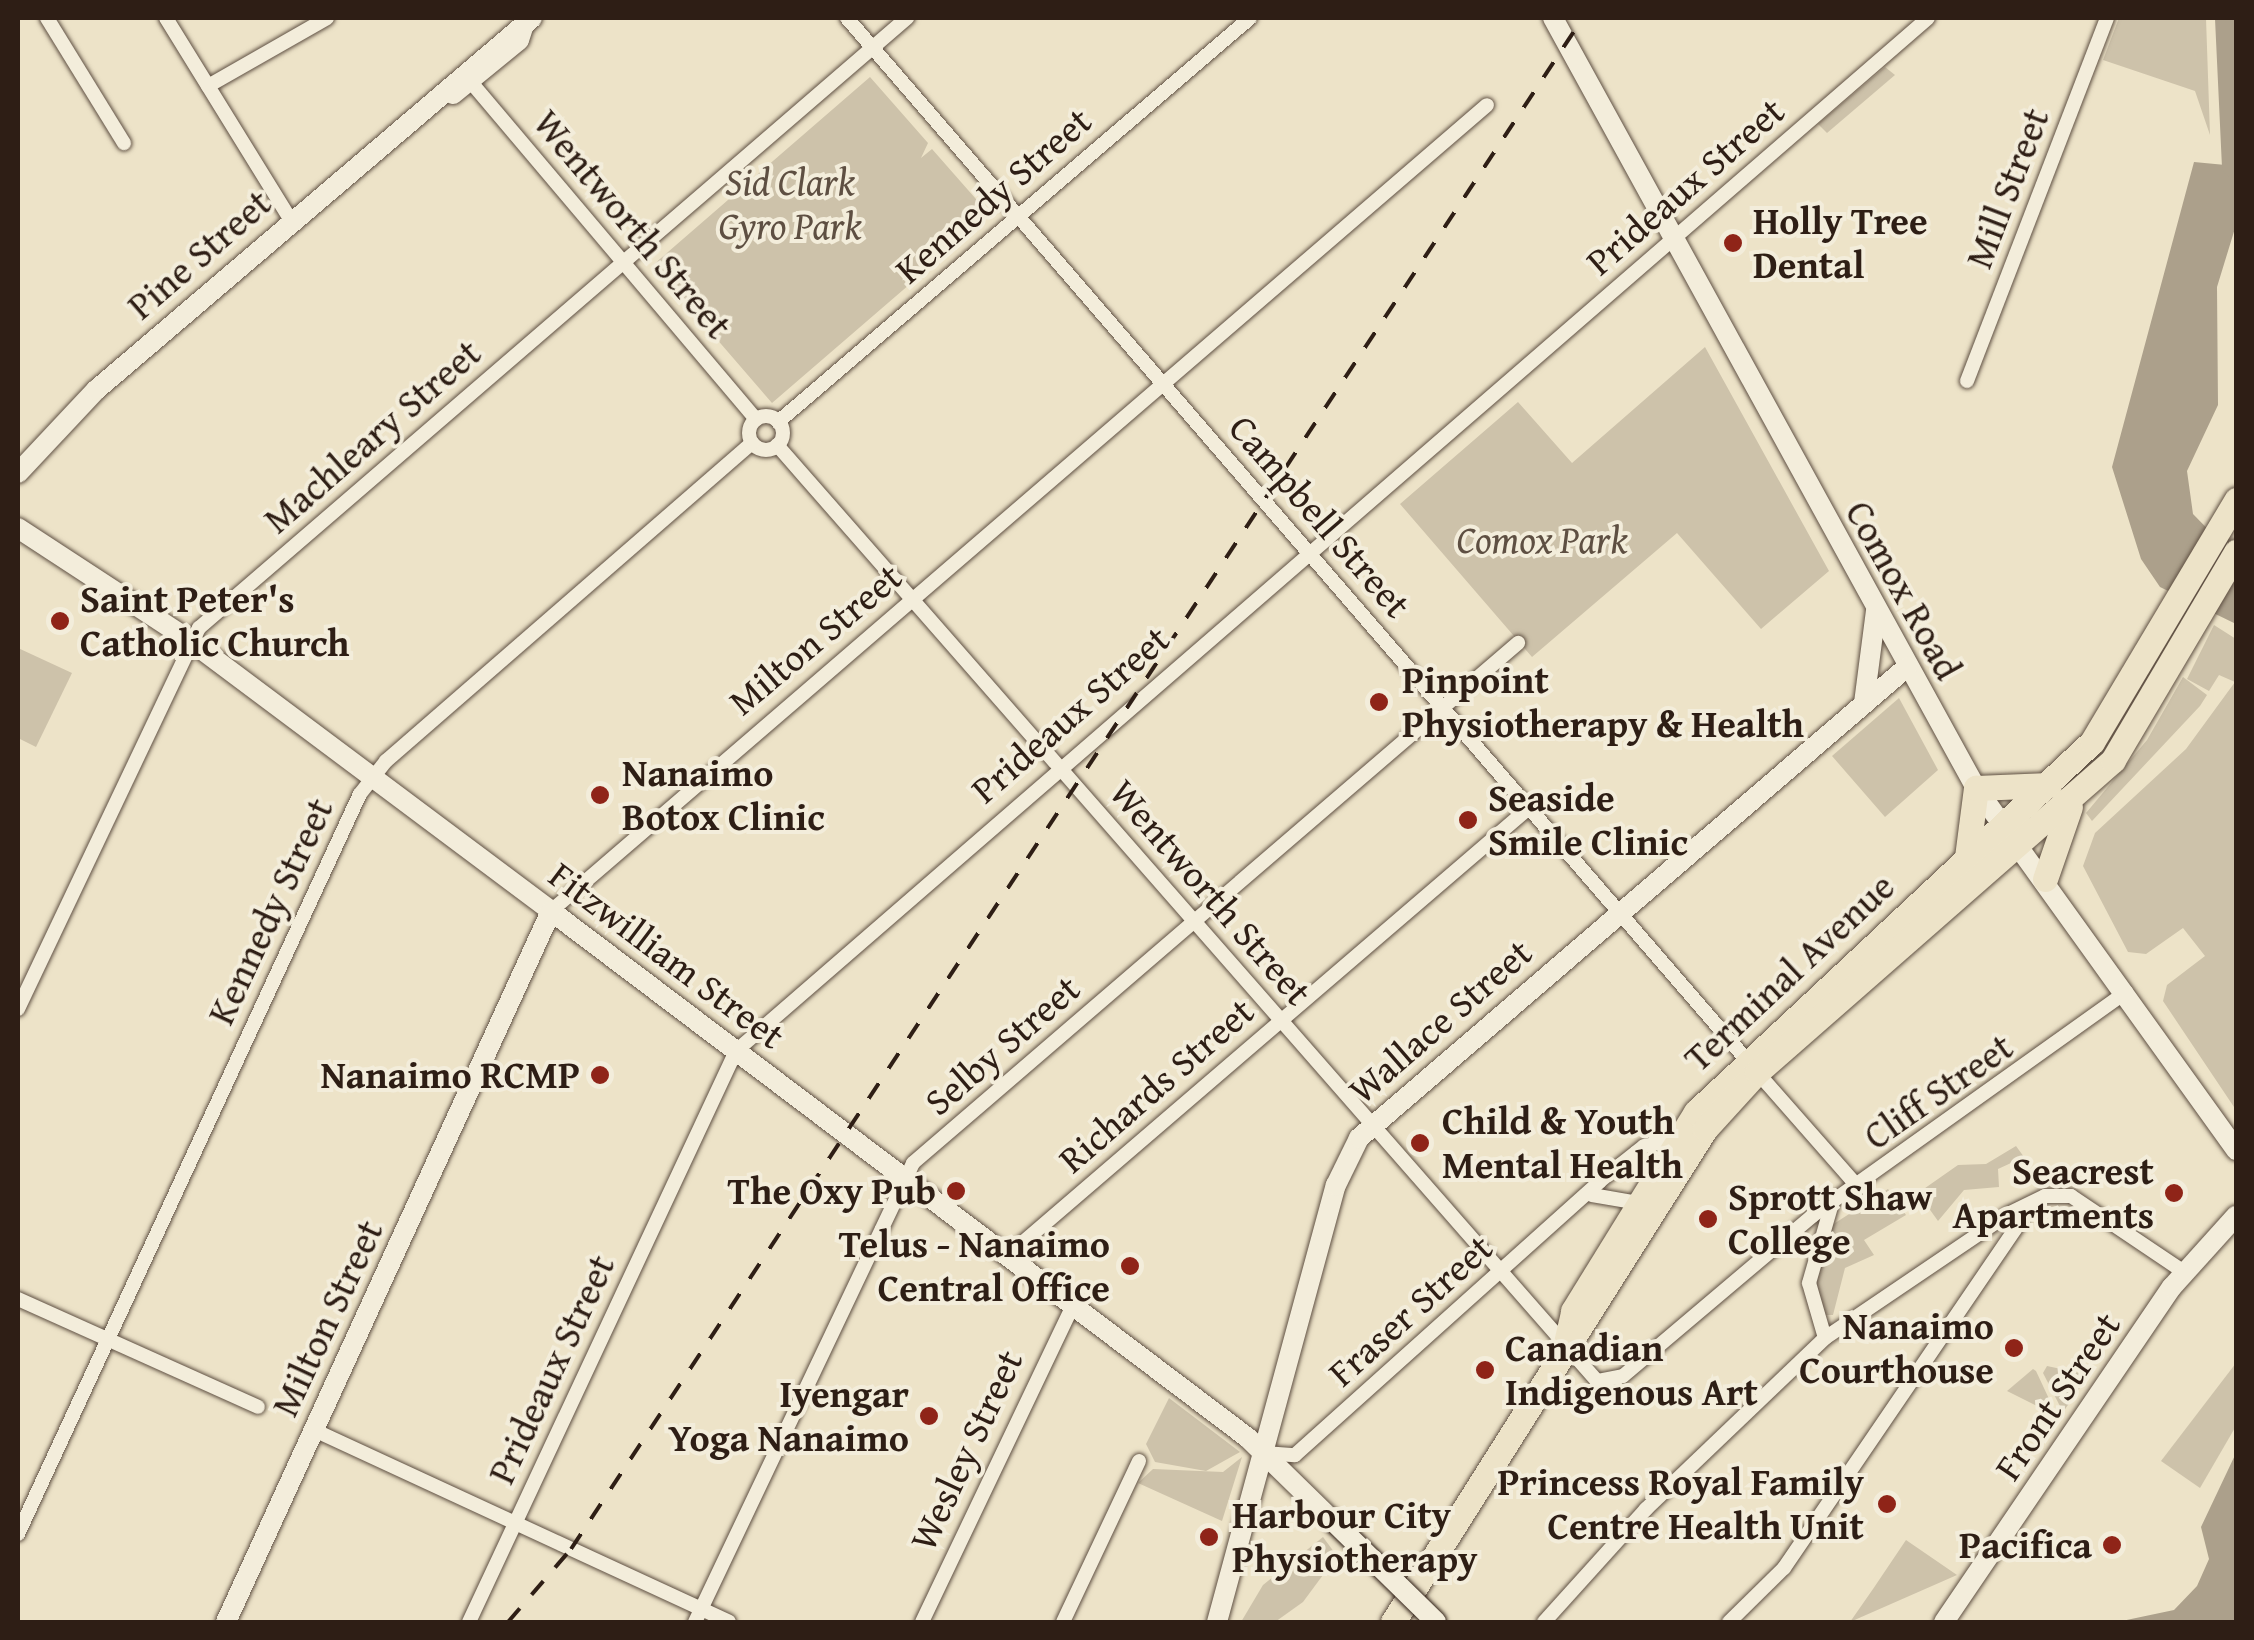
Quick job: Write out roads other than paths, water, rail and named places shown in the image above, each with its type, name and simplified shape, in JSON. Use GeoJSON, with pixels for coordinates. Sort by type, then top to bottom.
{"type":"FeatureCollection","features":[{"type":"Feature","properties":{"kind":"highway"},"geometry":{"type":"LineString","coordinates":[[2011,836],[2074,798],[2140,725],[2236,500]]}},
{"type":"Feature","properties":{"kind":"highway"},"geometry":{"type":"LineString","coordinates":[[2011,836],[2049,785],[2092,742],[2173,641],[2236,552]]}},
{"type":"Feature","properties":{"kind":"highway"},"geometry":{"type":"LineString","coordinates":[[1967,857],[1976,788],[2049,785]]}},
{"type":"Feature","properties":{"kind":"highway"},"geometry":{"type":"LineString","coordinates":[[2044,879],[2074,798]]}},
{"type":"Feature","properties":{"kind":"highway","name":"Terminal Avenue"},"geometry":{"type":"LineString","coordinates":[[1564,1348],[1574,1312],[1678,1139],[1967,857],[2011,836]]}},
{"type":"Feature","properties":{"kind":"highway","name":"Terminal Avenue"},"geometry":{"type":"LineString","coordinates":[[1393,1622],[1705,1128],[1751,1064],[2011,836]]}},
{"type":"Feature","properties":{"kind":"street"},"geometry":{"type":"LineString","coordinates":[[47,18],[124,143]]}},
{"type":"Feature","properties":{"kind":"street"},"geometry":{"type":"LineString","coordinates":[[166,18],[292,220]]}},
{"type":"Feature","properties":{"kind":"street"},"geometry":{"type":"LineString","coordinates":[[208,86],[327,18]]}},
{"type":"Feature","properties":{"kind":"street","name":"Campbell Street"},"geometry":{"type":"LineString","coordinates":[[847,18],[1858,1188]]}},
{"type":"Feature","properties":{"kind":"street","name":"Machleary Street"},"geometry":{"type":"LineString","coordinates":[[18,1009],[190,640],[907,18]]}},
{"type":"Feature","properties":{"kind":"street","name":"Kennedy Street"},"geometry":{"type":"LineString","coordinates":[[778,422],[1250,18]]}},
{"type":"Feature","properties":{"kind":"street","name":"Prideaux Street"},"geometry":{"type":"LineString","coordinates":[[470,1622],[736,1052],[1058,766],[1311,554],[1928,18]]}},
{"type":"Feature","properties":{"kind":"street","name":"Mill Street"},"geometry":{"type":"LineString","coordinates":[[1966,381],[2107,18]]}},
{"type":"Feature","properties":{"kind":"street","name":"Pine Street"},"geometry":{"type":"LineString","coordinates":[[18,472],[96,390],[466,75],[519,40],[528,21]]}},
{"type":"Feature","properties":{"kind":"street","name":"Comox Road"},"geometry":{"type":"LineString","coordinates":[[1555,22],[1976,788],[2236,1150]]}},
{"type":"Feature","properties":{"kind":"street","name":"Wentworth Street"},"geometry":{"type":"LineString","coordinates":[[466,75],[756,419]]}},
{"type":"Feature","properties":{"kind":"street","name":"Milton Street"},"geometry":{"type":"LineString","coordinates":[[226,1622],[551,911],[916,602],[1487,104]]}},
{"type":"Feature","properties":{"kind":"street"},"geometry":{"type":"LineString","coordinates":[[756,419],[778,422],[777,445],[752,444],[756,419]]}},
{"type":"Feature","properties":{"kind":"street","name":"Kennedy Street"},"geometry":{"type":"LineString","coordinates":[[18,1534],[372,777],[752,444]]}},
{"type":"Feature","properties":{"kind":"street","name":"Wentworth Street"},"geometry":{"type":"LineString","coordinates":[[777,445],[1280,1022],[1503,1271],[1564,1348],[1597,1381]]}},
{"type":"Feature","properties":{"kind":"street","name":"Fitzwilliam Street"},"geometry":{"type":"LineString","coordinates":[[18,528],[190,640],[1264,1453],[1436,1622]]}},
{"type":"Feature","properties":{"kind":"street"},"geometry":{"type":"LineString","coordinates":[[1864,702],[1876,610]]}},
{"type":"Feature","properties":{"kind":"street","name":"Selby Street"},"geometry":{"type":"LineString","coordinates":[[698,1616],[903,1178],[1441,705],[1518,644]]}},
{"type":"Feature","properties":{"kind":"street","name":"Wallace Street"},"geometry":{"type":"LineString","coordinates":[[1216,1622],[1340,1174],[1373,1124],[1907,667]]}},
{"type":"Feature","properties":{"kind":"street","name":"Richards Street"},"geometry":{"type":"LineString","coordinates":[[1007,1256],[1530,807]]}},
{"type":"Feature","properties":{"kind":"street","name":"Cliff Street"},"geometry":{"type":"LineString","coordinates":[[1597,1381],[1623,1376],[1832,1207],[2126,992]]}},
{"type":"Feature","properties":{"kind":"street","name":"Fraser Street"},"geometry":{"type":"LineString","coordinates":[[1264,1453],[1295,1456],[1644,1146],[1678,1139]]}},
{"type":"Feature","properties":{"kind":"street"},"geometry":{"type":"LineString","coordinates":[[1592,1195],[1639,1203]]}},
{"type":"Feature","properties":{"kind":"street"},"geometry":{"type":"LineString","coordinates":[[1730,1622],[1784,1568],[2036,1200]]}},
{"type":"Feature","properties":{"kind":"street"},"geometry":{"type":"LineString","coordinates":[[1544,1622],[1586,1574],[1825,1338],[1976,1234],[2036,1200],[2078,1200],[2184,1272]]}},
{"type":"Feature","properties":{"kind":"street"},"geometry":{"type":"LineString","coordinates":[[1825,1338],[1809,1283],[1832,1207]]}},
{"type":"Feature","properties":{"kind":"street","name":"Front Street"},"geometry":{"type":"LineString","coordinates":[[1944,1622],[2184,1272],[2236,1216]]}},
{"type":"Feature","properties":{"kind":"street"},"geometry":{"type":"LineString","coordinates":[[1976,1234],[2001,1247]]}},
{"type":"Feature","properties":{"kind":"street"},"geometry":{"type":"LineString","coordinates":[[18,1299],[258,1408]]}},
{"type":"Feature","properties":{"kind":"street","name":"Wesley Street"},"geometry":{"type":"LineString","coordinates":[[922,1622],[1073,1306]]}},
{"type":"Feature","properties":{"kind":"street"},"geometry":{"type":"LineString","coordinates":[[314,1430],[516,1524],[698,1616],[729,1622]]}},
{"type":"Feature","properties":{"kind":"street"},"geometry":{"type":"LineString","coordinates":[[1064,1622],[1138,1461]]}},
{"type":"Feature","properties":{"kind":"waterway"},"geometry":{"type":"LineString","coordinates":[[2227,18],[2234,165]]}},
{"type":"Feature","properties":{"kind":"railway"},"geometry":{"type":"LineString","coordinates":[[508,1622],[571,1549],[1583,18]]}},
{"type":"Feature","properties":{"kind":"place","name":"Holly Tree Dental"},"geometry":{"type":"Point","coordinates":[1733,243]}},
{"type":"Feature","properties":{"kind":"place","name":"Saint Peter's Catholic Church"},"geometry":{"type":"Point","coordinates":[60,621]}},
{"type":"Feature","properties":{"kind":"place","name":"Pinpoint Physiotherapy & Health"},"geometry":{"type":"Point","coordinates":[1379,702]}},
{"type":"Feature","properties":{"kind":"place","name":"Nanaimo Botox Clinic"},"geometry":{"type":"Point","coordinates":[600,795]}},
{"type":"Feature","properties":{"kind":"place","name":"Seaside Smile Clinic"},"geometry":{"type":"Point","coordinates":[1468,820]}},
{"type":"Feature","properties":{"kind":"place","name":"Nanaimo RCMP"},"geometry":{"type":"Point","coordinates":[600,1075]}},
{"type":"Feature","properties":{"kind":"place","name":"Child & Youth Mental Health"},"geometry":{"type":"Point","coordinates":[1420,1143]}},
{"type":"Feature","properties":{"kind":"place","name":"The Oxy Pub"},"geometry":{"type":"Point","coordinates":[956,1191]}},
{"type":"Feature","properties":{"kind":"place","name":"Seacrest Apartments"},"geometry":{"type":"Point","coordinates":[2174,1193]}},
{"type":"Feature","properties":{"kind":"place","name":"Sprott Shaw College"},"geometry":{"type":"Point","coordinates":[1708,1219]}},
{"type":"Feature","properties":{"kind":"place","name":"Telus - Nanaimo Central Office"},"geometry":{"type":"Point","coordinates":[1130,1266]}},
{"type":"Feature","properties":{"kind":"place","name":"Nanaimo Courthouse"},"geometry":{"type":"Point","coordinates":[2014,1348]}},
{"type":"Feature","properties":{"kind":"place","name":"Canadian Indigenous Art"},"geometry":{"type":"Point","coordinates":[1485,1370]}},
{"type":"Feature","properties":{"kind":"place","name":"Iyengar Yoga Nanaimo"},"geometry":{"type":"Point","coordinates":[929,1416]}},
{"type":"Feature","properties":{"kind":"place","name":"Princess Royal Family Centre Health Unit"},"geometry":{"type":"Point","coordinates":[1887,1504]}},
{"type":"Feature","properties":{"kind":"place","name":"Harbour City Physiotherapy"},"geometry":{"type":"Point","coordinates":[1209,1537]}},
{"type":"Feature","properties":{"kind":"place","name":"Pacifica"},"geometry":{"type":"Point","coordinates":[2112,1545]}},
{"type":"Feature","properties":{"kind":"park label","name":"Sid Clark Gyro Park"},"geometry":{"type":"Point","coordinates":[790,204]}},
{"type":"Feature","properties":{"kind":"park label","name":"Comox Park"},"geometry":{"type":"Point","coordinates":[1542,540]}}]}
